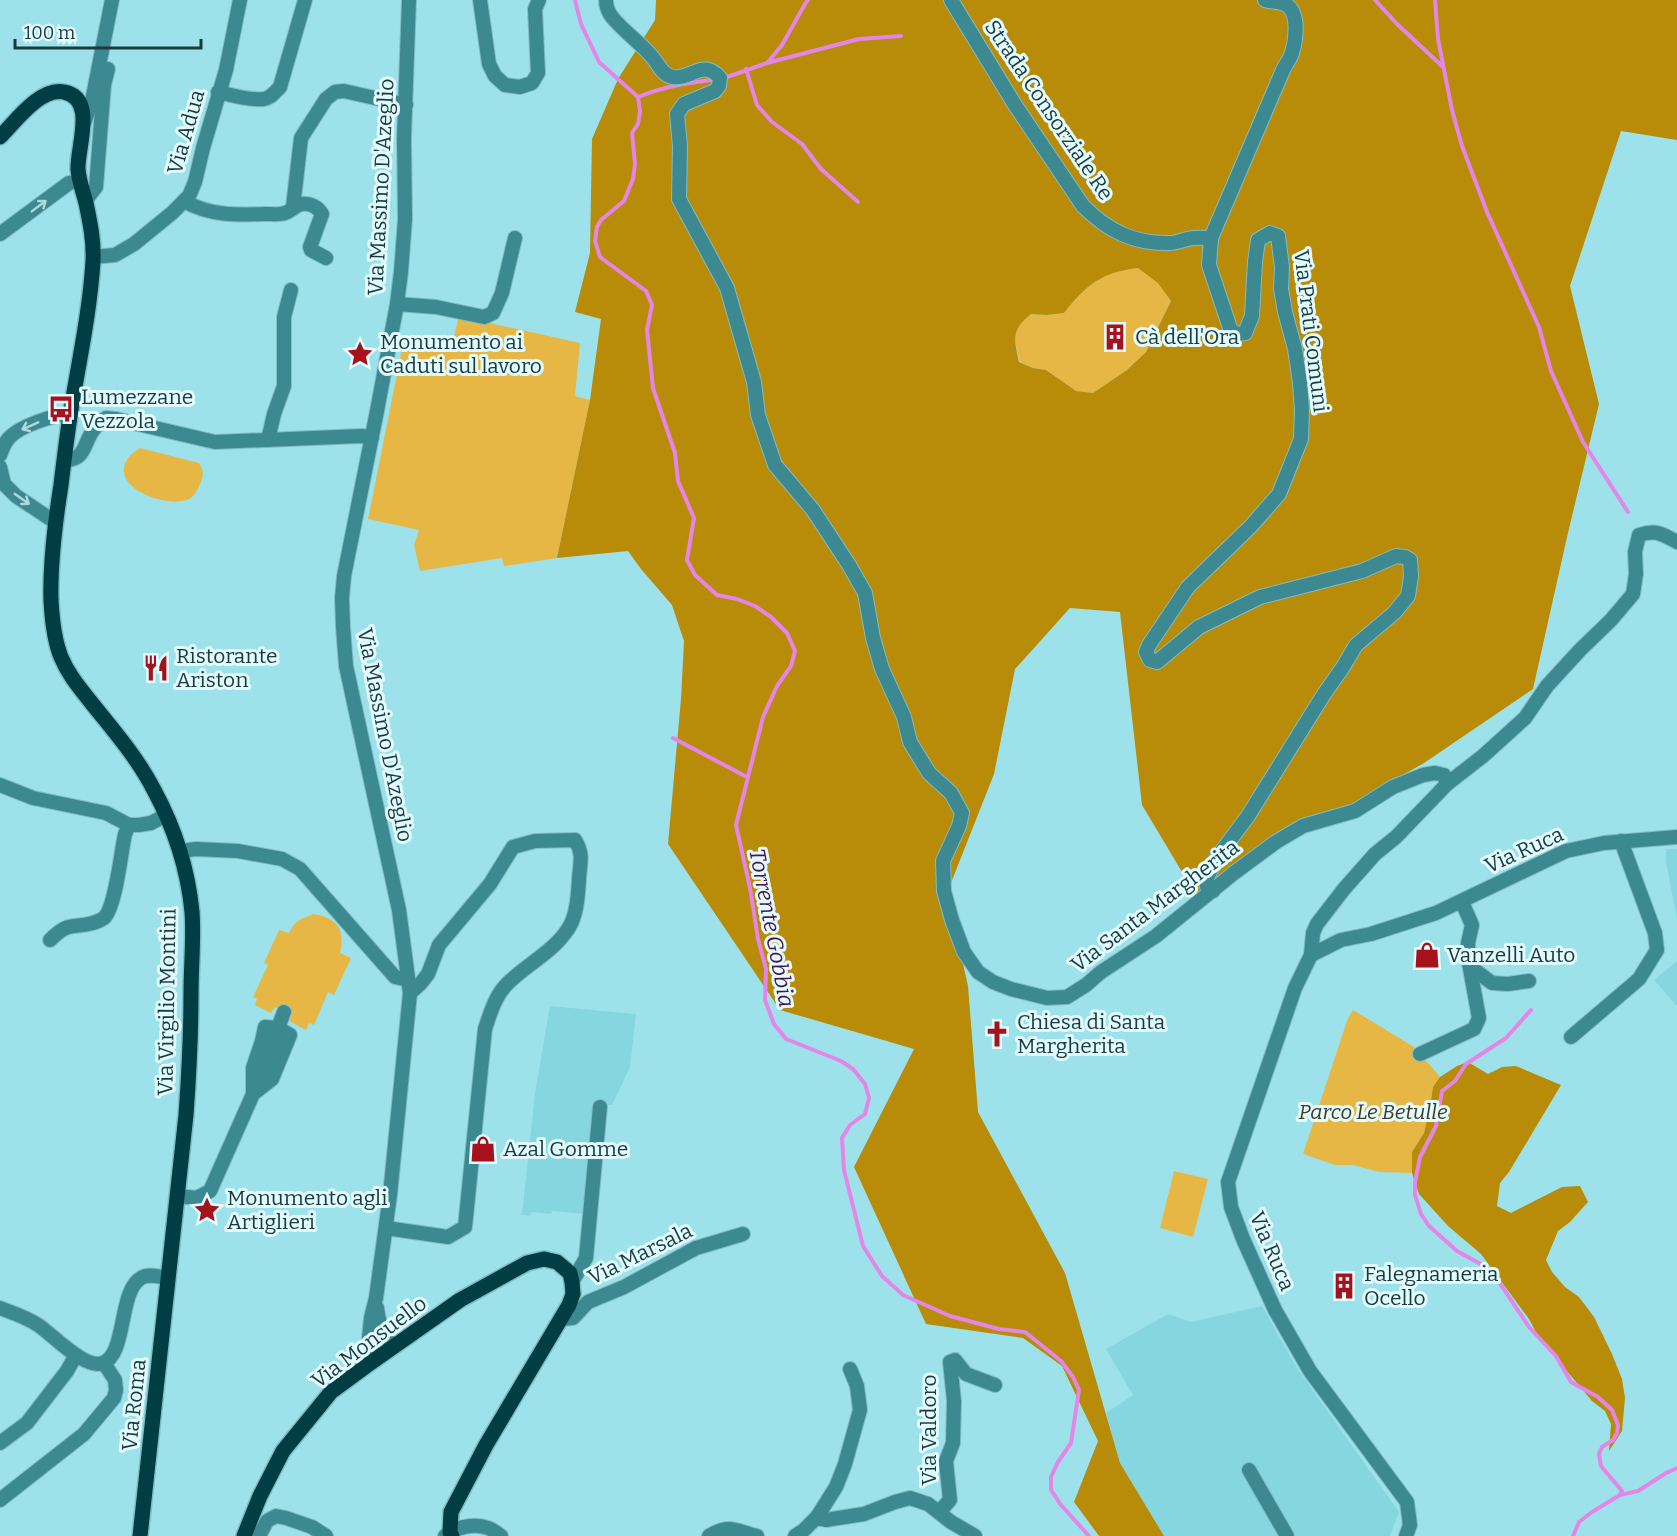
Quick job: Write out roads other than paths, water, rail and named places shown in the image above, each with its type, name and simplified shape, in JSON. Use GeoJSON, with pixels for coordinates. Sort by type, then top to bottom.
{"type":"FeatureCollection","features":[{"type":"Feature","properties":{"kind":"main road"},"geometry":{"type":"LineString","coordinates":[[0,137],[43,95],[53,92],[72,95],[80,104],[84,123]]}},
{"type":"Feature","properties":{"kind":"main road","name":"Via Virgilio Montini"},"geometry":{"type":"LineString","coordinates":[[84,123],[79,154],[79,181],[92,231],[93,257],[55,522],[51,601],[55,635],[72,677],[136,758],[166,815],[180,851],[192,913],[190,1064],[168,1278]]}},
{"type":"Feature","properties":{"kind":"main road","name":"Via Monsuello"},"geometry":{"type":"LineString","coordinates":[[244,1536],[260,1496],[283,1451],[331,1392],[460,1300],[527,1263],[544,1259],[557,1262],[570,1273],[572,1282]]}},
{"type":"Feature","properties":{"kind":"main road","name":"Via Roma"},"geometry":{"type":"LineString","coordinates":[[140,1536],[168,1278]]}},
{"type":"Feature","properties":{"kind":"main road"},"geometry":{"type":"LineString","coordinates":[[449,1534],[451,1512],[486,1445],[569,1305],[573,1294],[572,1282]]}},
{"type":"Feature","properties":{"kind":"street"},"geometry":{"type":"LineString","coordinates":[[84,123],[92,101],[112,0]]}},
{"type":"Feature","properties":{"kind":"street","name":"Via Adua"},"geometry":{"type":"LineString","coordinates":[[93,257],[115,255],[134,244],[189,196],[195,182],[218,92],[226,70],[240,0]]}},
{"type":"Feature","properties":{"kind":"street"},"geometry":{"type":"LineString","coordinates":[[218,92],[262,99],[271,96],[280,87],[305,0]]}},
{"type":"Feature","properties":{"kind":"street","name":"Via Massimo D'Azeglio"},"geometry":{"type":"LineString","coordinates":[[375,1360],[369,1338],[386,1228],[403,1077],[409,986],[399,910],[346,666],[342,598],[344,576],[397,304],[401,272],[405,219],[404,138],[409,0]]}},
{"type":"Feature","properties":{"kind":"street"},"geometry":{"type":"LineString","coordinates":[[480,0],[489,64],[495,76],[505,86],[520,87],[532,83],[538,73],[535,9],[539,0]]}},
{"type":"Feature","properties":{"kind":"street","name":"Via Santa Margherita"},"geometry":{"type":"LineString","coordinates":[[606,0],[606,6],[612,17],[653,58],[662,71],[670,76],[680,77],[707,69],[715,72],[720,78],[719,86],[715,91],[684,104],[677,114],[680,146],[679,199],[727,288],[754,382],[758,415],[775,465],[813,510],[865,593],[873,638],[882,669],[904,717],[910,742],[929,773],[951,793],[962,813],[959,826],[943,861],[944,891],[964,952],[978,972],[1011,988],[1047,998],[1067,997],[1156,936],[1276,842],[1303,826],[1355,811],[1393,787],[1424,775],[1435,773],[1444,775],[1447,784]]}},
{"type":"Feature","properties":{"kind":"street","name":"Strada Consorziale Re"},"geometry":{"type":"LineString","coordinates":[[951,0],[1015,105],[1083,206],[1109,228],[1137,240],[1172,243],[1191,238],[1211,238]]}},
{"type":"Feature","properties":{"kind":"street","name":"Via Prati Comuni"},"geometry":{"type":"LineString","coordinates":[[1213,891],[1207,887],[1206,880],[1216,859],[1248,816],[1356,645],[1394,613],[1408,596],[1411,576],[1410,560],[1396,556],[1362,570],[1260,597],[1199,627],[1157,662],[1150,660],[1146,652],[1188,587],[1251,526],[1280,494],[1301,440],[1300,383],[1295,349],[1281,289],[1282,267],[1278,236],[1269,233],[1258,240],[1252,316],[1245,333],[1238,334],[1231,331],[1209,265],[1211,238],[1292,52],[1296,32],[1290,7],[1281,2],[1265,0]]}},
{"type":"Feature","properties":{"kind":"street"},"geometry":{"type":"LineString","coordinates":[[85,201],[96,187],[104,85],[108,69]]}},
{"type":"Feature","properties":{"kind":"street"},"geometry":{"type":"LineString","coordinates":[[293,207],[301,138],[326,99],[335,92],[344,91],[406,105]]}},
{"type":"Feature","properties":{"kind":"street"},"geometry":{"type":"LineString","coordinates":[[0,234],[69,183],[79,181]]}},
{"type":"Feature","properties":{"kind":"street"},"geometry":{"type":"LineString","coordinates":[[184,201],[198,209],[231,215],[285,213],[302,204],[312,205],[322,214],[310,247],[311,250],[326,258]]}},
{"type":"Feature","properties":{"kind":"street"},"geometry":{"type":"LineString","coordinates":[[397,304],[436,307],[484,317],[493,313],[502,293],[515,238]]}},
{"type":"Feature","properties":{"kind":"street"},"geometry":{"type":"LineString","coordinates":[[268,440],[284,386],[284,317],[291,290]]}},
{"type":"Feature","properties":{"kind":"street"},"geometry":{"type":"LineString","coordinates":[[0,455],[7,440],[20,430],[71,411]]}},
{"type":"Feature","properties":{"kind":"street"},"geometry":{"type":"LineString","coordinates":[[64,460],[72,460],[80,456],[94,428],[106,418],[215,442],[372,437]]}},
{"type":"Feature","properties":{"kind":"street"},"geometry":{"type":"LineString","coordinates":[[0,467],[4,484],[16,496],[55,522]]}},
{"type":"Feature","properties":{"kind":"street"},"geometry":{"type":"LineString","coordinates":[[1447,784],[1483,756],[1525,718],[1547,686],[1633,594],[1636,574],[1635,552],[1639,535],[1658,532],[1677,542]]}},
{"type":"Feature","properties":{"kind":"street","name":"Via Ruca"},"geometry":{"type":"LineString","coordinates":[[1406,1536],[1410,1525],[1407,1502],[1310,1371],[1275,1310],[1231,1207],[1228,1182],[1295,988],[1311,955],[1313,933],[1317,924],[1375,854],[1396,837],[1447,784]]}},
{"type":"Feature","properties":{"kind":"street"},"geometry":{"type":"LineString","coordinates":[[0,785],[33,798],[106,813],[129,825],[151,823],[166,815]]}},
{"type":"Feature","properties":{"kind":"street"},"geometry":{"type":"LineString","coordinates":[[51,940],[60,931],[71,926],[93,923],[105,918],[112,902],[125,834],[129,825]]}},
{"type":"Feature","properties":{"kind":"street","name":"Via Ruca"},"geometry":{"type":"LineString","coordinates":[[1311,955],[1341,940],[1371,934],[1425,917],[1566,851],[1604,843],[1677,837]]}},
{"type":"Feature","properties":{"kind":"street"},"geometry":{"type":"LineString","coordinates":[[180,851],[196,849],[238,851],[282,859],[300,869],[395,977],[409,986],[421,983],[428,974],[439,945],[490,884],[513,847],[535,842],[575,840],[581,850],[579,887],[575,911],[569,928],[552,948],[506,985],[495,1001],[485,1029],[465,1227],[448,1237],[386,1228]]}},
{"type":"Feature","properties":{"kind":"street"},"geometry":{"type":"LineString","coordinates":[[1571,1037],[1639,979],[1658,950],[1655,933],[1621,841]]}},
{"type":"Feature","properties":{"kind":"street"},"geometry":{"type":"LineString","coordinates":[[1420,1054],[1474,1029],[1479,1018],[1469,963],[1468,943],[1472,925],[1461,902]]}},
{"type":"Feature","properties":{"kind":"street"},"geometry":{"type":"LineString","coordinates":[[1469,963],[1492,983],[1508,984],[1529,981]]}},
{"type":"Feature","properties":{"kind":"street"},"geometry":{"type":"LineString","coordinates":[[278,1028],[284,1012]]}},
{"type":"Feature","properties":{"kind":"street"},"geometry":{"type":"LineString","coordinates":[[177,1196],[197,1198],[210,1191],[253,1094],[252,1068],[265,1027],[278,1028],[290,1035],[272,1079],[253,1094]]}},
{"type":"Feature","properties":{"kind":"street"},"geometry":{"type":"LineString","coordinates":[[572,1282],[586,1258],[600,1107]]}},
{"type":"Feature","properties":{"kind":"street","name":"Via Marsala"},"geometry":{"type":"LineString","coordinates":[[561,1319],[573,1318],[588,1302],[624,1287],[696,1248],[742,1234]]}},
{"type":"Feature","properties":{"kind":"street"},"geometry":{"type":"LineString","coordinates":[[0,1308],[38,1325],[76,1355],[94,1364],[104,1363],[114,1353],[132,1287],[142,1277],[151,1275],[168,1278]]}},
{"type":"Feature","properties":{"kind":"street","name":"Via Massimo D'Azeglio"},"geometry":{"type":"LineString","coordinates":[[376,1299],[379,1323],[393,1347]]}},
{"type":"Feature","properties":{"kind":"street"},"geometry":{"type":"LineString","coordinates":[[0,1443],[27,1423],[67,1371],[76,1355]]}},
{"type":"Feature","properties":{"kind":"street","name":"Via Valdoro"},"geometry":{"type":"LineString","coordinates":[[940,1511],[950,1500],[946,1461],[953,1443],[954,1401],[950,1362],[955,1360],[966,1374],[995,1385]]}},
{"type":"Feature","properties":{"kind":"street"},"geometry":{"type":"LineString","coordinates":[[0,1500],[84,1434],[114,1398],[115,1380],[104,1363]]}},
{"type":"Feature","properties":{"kind":"street"},"geometry":{"type":"LineString","coordinates":[[795,1536],[817,1517],[836,1487],[842,1472],[860,1410],[857,1386],[850,1369]]}},
{"type":"Feature","properties":{"kind":"street"},"geometry":{"type":"LineString","coordinates":[[1249,1470],[1287,1536]]}},
{"type":"Feature","properties":{"kind":"street","name":"Via Valdoro"},"geometry":{"type":"LineString","coordinates":[[817,1517],[826,1521],[864,1515],[910,1498],[940,1511],[951,1522],[975,1536]]}},
{"type":"Feature","properties":{"kind":"street"},"geometry":{"type":"LineString","coordinates":[[259,1536],[267,1521],[276,1516],[312,1527],[326,1536]]}},
{"type":"Feature","properties":{"kind":"street"},"geometry":{"type":"LineString","coordinates":[[449,1534],[468,1526],[488,1528],[501,1536]]}},
{"type":"Feature","properties":{"kind":"street"},"geometry":{"type":"LineString","coordinates":[[709,1536],[717,1531],[734,1528],[757,1536]]}},
{"type":"Feature","properties":{"kind":"waterway","name":"Torrente Gobbia"},"geometry":{"type":"LineString","coordinates":[[575,0],[581,24],[599,62],[638,97],[640,111],[638,124],[632,133],[635,164],[633,179],[624,201],[601,220],[597,227],[595,241],[600,257],[646,291],[652,305],[647,330],[653,388],[675,453],[678,481],[694,518],[687,560],[695,575],[717,595],[755,606],[771,617],[787,633],[795,651],[791,666],[777,686],[763,717],[736,825],[766,969],[765,1000],[774,1024],[786,1039],[841,1061],[853,1069],[865,1084],[869,1098],[865,1114],[850,1125],[842,1138],[844,1170],[863,1246],[882,1276],[903,1295],[950,1316],[999,1329],[1025,1332],[1061,1361],[1073,1377],[1079,1390],[1071,1443],[1051,1477],[1051,1490],[1061,1505],[1089,1536]]}},
{"type":"Feature","properties":{"kind":"waterway"},"geometry":{"type":"LineString","coordinates":[[768,62],[782,45],[808,0]]}},
{"type":"Feature","properties":{"kind":"waterway"},"geometry":{"type":"LineString","coordinates":[[1375,0],[1443,67]]}},
{"type":"Feature","properties":{"kind":"waterway"},"geometry":{"type":"LineString","coordinates":[[1435,0],[1438,39],[1452,110],[1462,146],[1487,212],[1539,327],[1551,371],[1583,442],[1628,512]]}},
{"type":"Feature","properties":{"kind":"waterway"},"geometry":{"type":"LineString","coordinates":[[727,77],[767,63],[859,39],[901,36]]}},
{"type":"Feature","properties":{"kind":"waterway"},"geometry":{"type":"LineString","coordinates":[[746,69],[757,105],[772,122],[802,144],[821,169],[858,202]]}},
{"type":"Feature","properties":{"kind":"waterway"},"geometry":{"type":"LineString","coordinates":[[638,97],[674,86],[711,80]]}},
{"type":"Feature","properties":{"kind":"waterway"},"geometry":{"type":"LineString","coordinates":[[673,738],[747,777]]}},
{"type":"Feature","properties":{"kind":"waterway"},"geometry":{"type":"LineString","coordinates":[[1531,1010],[1506,1038],[1466,1064],[1455,1081],[1442,1091],[1436,1126],[1420,1157],[1415,1195],[1421,1214],[1429,1226],[1457,1251],[1484,1266],[1497,1279],[1529,1327],[1556,1356],[1571,1382],[1598,1397],[1612,1410],[1618,1425],[1617,1433],[1613,1440],[1602,1447],[1599,1454],[1601,1466],[1622,1491],[1620,1495]]}},
{"type":"Feature","properties":{"kind":"waterway"},"geometry":{"type":"LineString","coordinates":[[1573,1536],[1579,1522],[1592,1512],[1620,1495],[1638,1491],[1677,1468]]}},
{"type":"Feature","properties":{"kind":"place","name":"Cà dell'Ora"},"geometry":{"type":"Point","coordinates":[1115,337]}},
{"type":"Feature","properties":{"kind":"place","name":"Monumento ai Caduti sul lavoro"},"geometry":{"type":"Point","coordinates":[360,354]}},
{"type":"Feature","properties":{"kind":"place","name":"Lumezzane Vezzola"},"geometry":{"type":"Point","coordinates":[61,409]}},
{"type":"Feature","properties":{"kind":"place","name":"Ristorante Ariston"},"geometry":{"type":"Point","coordinates":[156,668]}},
{"type":"Feature","properties":{"kind":"place","name":"Vanzelli Auto"},"geometry":{"type":"Point","coordinates":[1427,955]}},
{"type":"Feature","properties":{"kind":"place","name":"Chiesa di Santa Margherita"},"geometry":{"type":"Point","coordinates":[997,1034]}},
{"type":"Feature","properties":{"kind":"place","name":"Azal Gomme"},"geometry":{"type":"Point","coordinates":[483,1149]}},
{"type":"Feature","properties":{"kind":"place","name":"Monumento agli Artiglieri"},"geometry":{"type":"Point","coordinates":[207,1210]}},
{"type":"Feature","properties":{"kind":"place","name":"Falegnameria Ocello"},"geometry":{"type":"Point","coordinates":[1344,1286]}},
{"type":"Feature","properties":{"kind":"park label","name":"Parco Le Betulle"},"geometry":{"type":"Point","coordinates":[1373,1112]}}]}
